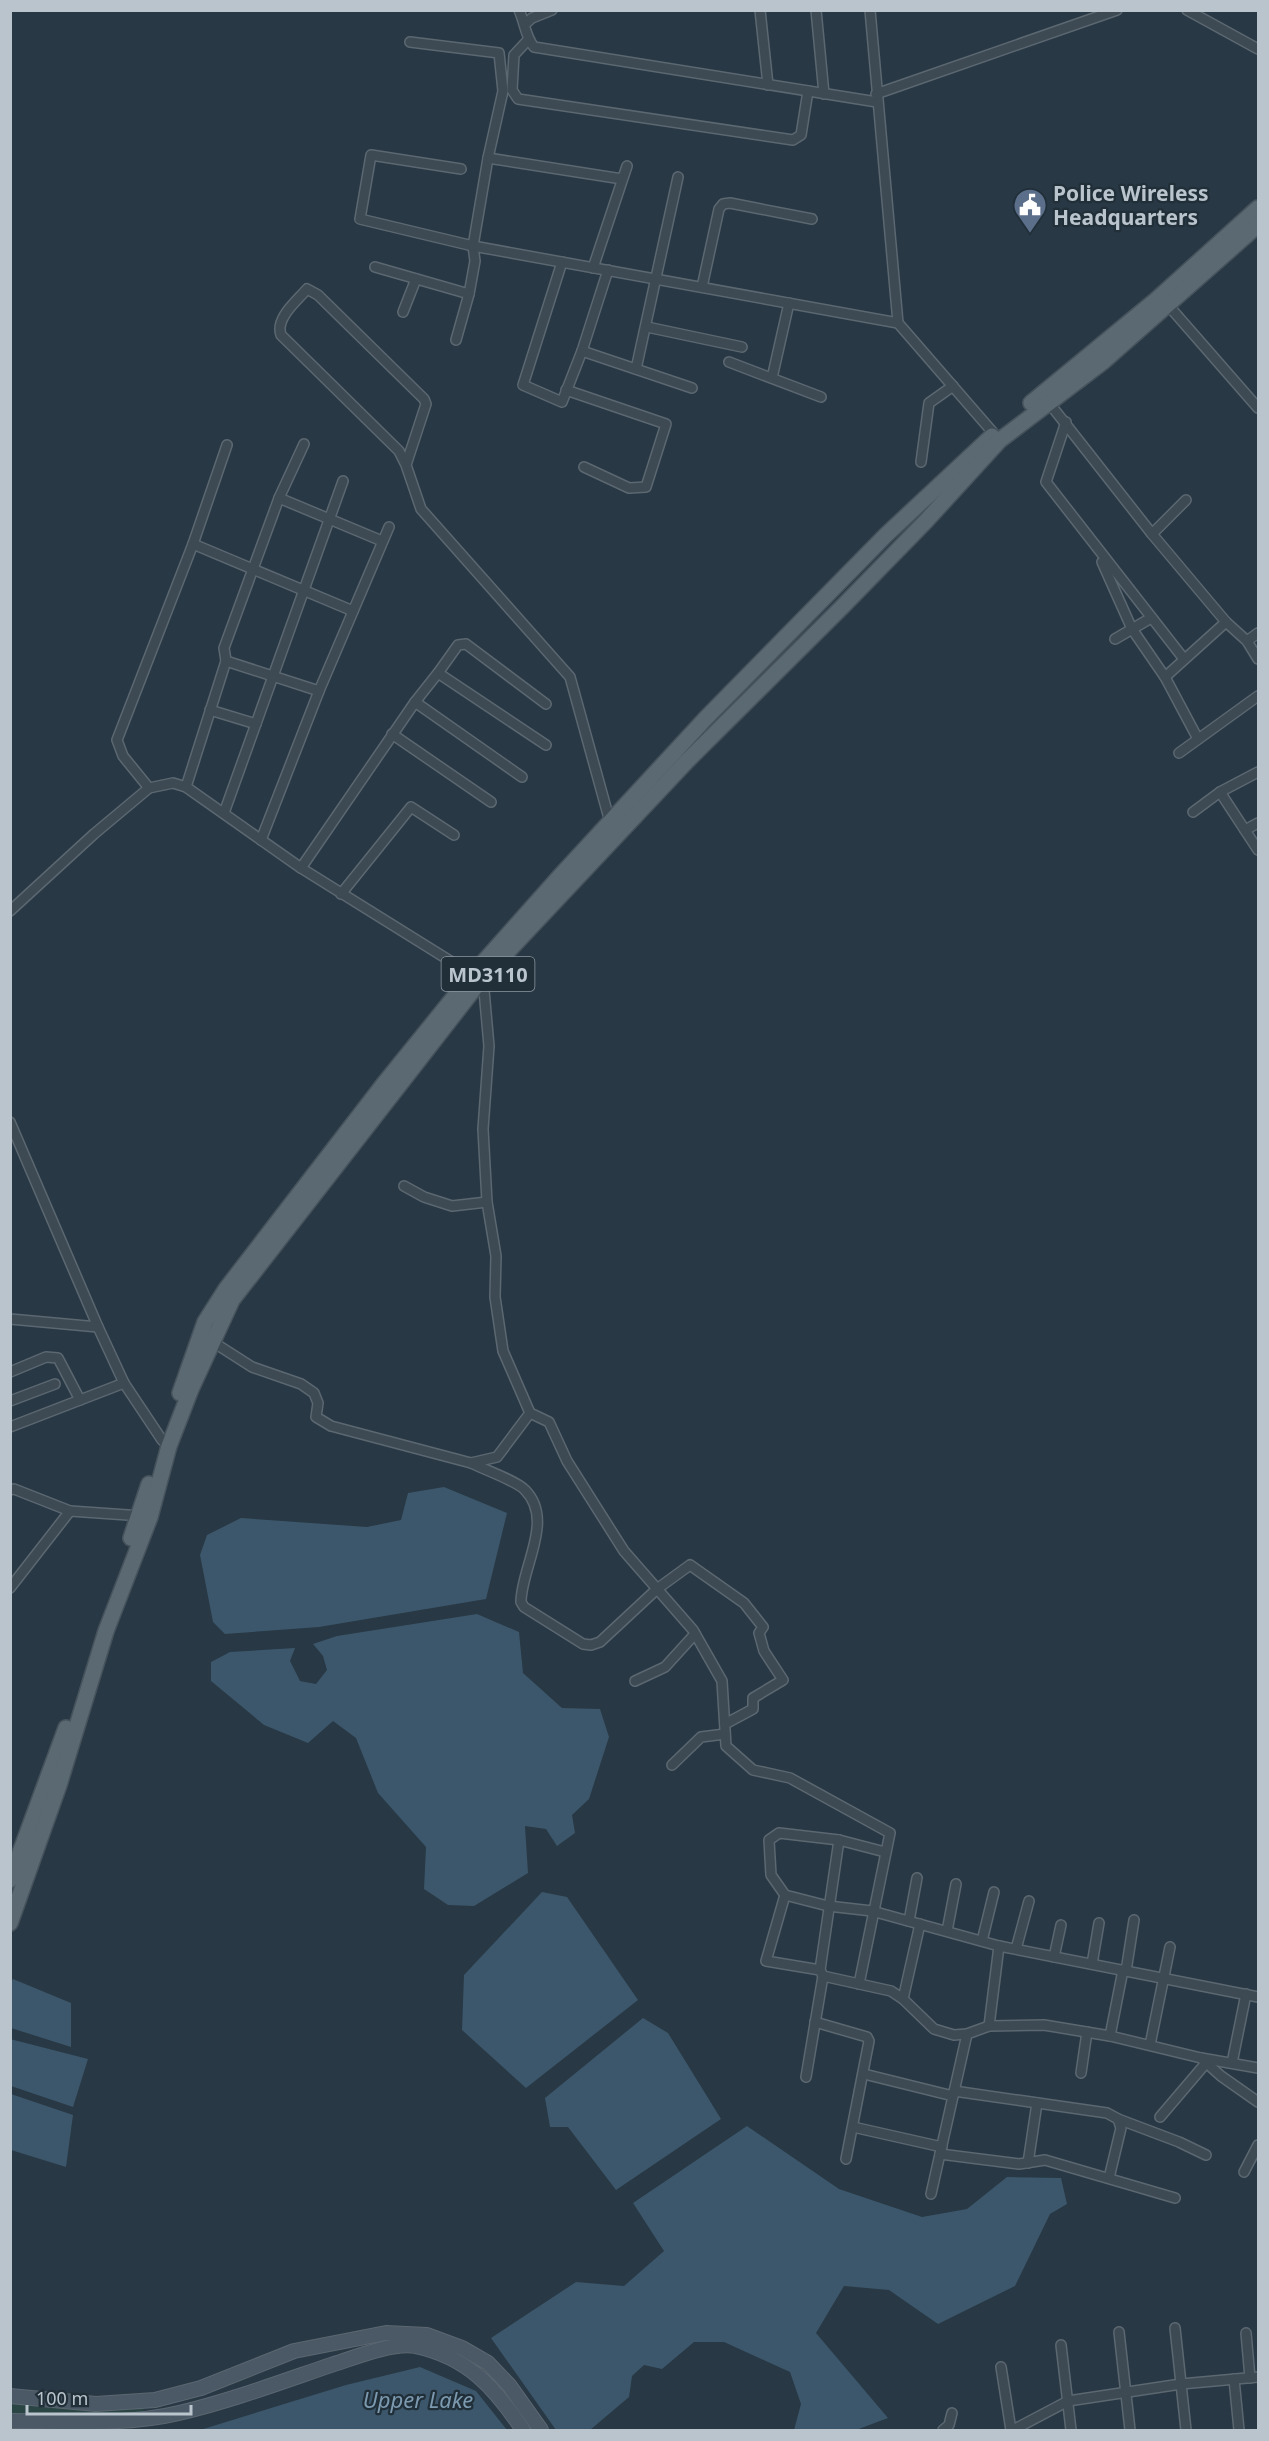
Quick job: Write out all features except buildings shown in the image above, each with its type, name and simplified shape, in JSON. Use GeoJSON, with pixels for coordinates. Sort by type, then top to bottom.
{"type":"FeatureCollection","features":[{"type":"Feature","properties":{"kind":"main road","name":"MD3110"},"geometry":{"type":"LineString","coordinates":[[166,1443],[232,1300],[479,978],[610,822],[706,718],[886,535],[997,437],[1046,398],[1104,361],[1258,208]]}},
{"type":"Feature","properties":{"kind":"main road","name":"MD3110"},"geometry":{"type":"LineString","coordinates":[[1162,303],[1258,225]]}},
{"type":"Feature","properties":{"kind":"main road","name":"MD3110"},"geometry":{"type":"LineString","coordinates":[[10,1923],[59,1785],[205,1322],[226,1289],[382,1085],[479,978],[686,762],[850,600],[997,437]]}},
{"type":"Feature","properties":{"kind":"main road","name":"MD3110"},"geometry":{"type":"LineString","coordinates":[[10,1880],[145,1516]]}},
{"type":"Feature","properties":{"kind":"main road"},"geometry":{"type":"LineString","coordinates":[[10,2396],[96,2404],[155,2400],[201,2388],[294,2351],[386,2333],[428,2335],[462,2348],[488,2363],[509,2385],[541,2430]]}},
{"type":"Feature","properties":{"kind":"main road"},"geometry":{"type":"LineString","coordinates":[[10,2421],[137,2422],[180,2413],[376,2350],[413,2346],[439,2353],[482,2377],[500,2397],[523,2430]]}},
{"type":"Feature","properties":{"kind":"street"},"geometry":{"type":"LineString","coordinates":[[519,10],[528,39],[534,47],[824,94],[876,98],[1117,10]]}},
{"type":"Feature","properties":{"kind":"street"},"geometry":{"type":"LineString","coordinates":[[525,24],[532,18],[552,10]]}},
{"type":"Feature","properties":{"kind":"street"},"geometry":{"type":"LineString","coordinates":[[760,10],[768,85]]}},
{"type":"Feature","properties":{"kind":"street"},"geometry":{"type":"LineString","coordinates":[[816,10],[824,94]]}},
{"type":"Feature","properties":{"kind":"street"},"geometry":{"type":"LineString","coordinates":[[870,10],[876,98],[898,323],[997,437]]}},
{"type":"Feature","properties":{"kind":"street"},"geometry":{"type":"LineString","coordinates":[[1187,10],[1258,49]]}},
{"type":"Feature","properties":{"kind":"street"},"geometry":{"type":"LineString","coordinates":[[528,39],[514,55],[512,90],[518,99],[793,140],[801,135],[808,91]]}},
{"type":"Feature","properties":{"kind":"street"},"geometry":{"type":"LineString","coordinates":[[410,42],[499,53],[504,90],[488,158],[473,246],[475,261],[469,294],[456,340]]}},
{"type":"Feature","properties":{"kind":"street"},"geometry":{"type":"LineString","coordinates":[[461,169],[371,155],[360,219],[473,246],[898,323]]}},
{"type":"Feature","properties":{"kind":"street"},"geometry":{"type":"LineString","coordinates":[[488,158],[622,179]]}},
{"type":"Feature","properties":{"kind":"street"},"geometry":{"type":"LineString","coordinates":[[593,268],[627,166]]}},
{"type":"Feature","properties":{"kind":"street"},"geometry":{"type":"LineString","coordinates":[[636,369],[678,177]]}},
{"type":"Feature","properties":{"kind":"street"},"geometry":{"type":"LineString","coordinates":[[702,288],[719,208],[723,204],[730,203],[812,219]]}},
{"type":"Feature","properties":{"kind":"street"},"geometry":{"type":"LineString","coordinates":[[562,262],[523,385],[562,402],[582,351],[608,270]]}},
{"type":"Feature","properties":{"kind":"street"},"geometry":{"type":"LineString","coordinates":[[375,267],[469,294]]}},
{"type":"Feature","properties":{"kind":"street"},"geometry":{"type":"LineString","coordinates":[[403,312],[416,279]]}},
{"type":"Feature","properties":{"kind":"street"},"geometry":{"type":"LineString","coordinates":[[406,465],[426,404],[424,399],[318,295],[307,289],[280,322],[281,335],[399,451],[421,509],[570,677],[610,822]]}},
{"type":"Feature","properties":{"kind":"street"},"geometry":{"type":"LineString","coordinates":[[772,378],[789,303]]}},
{"type":"Feature","properties":{"kind":"street"},"geometry":{"type":"LineString","coordinates":[[1162,303],[1258,408]]}},
{"type":"Feature","properties":{"kind":"street"},"geometry":{"type":"LineString","coordinates":[[647,327],[742,347]]}},
{"type":"Feature","properties":{"kind":"street"},"geometry":{"type":"LineString","coordinates":[[582,351],[692,388]]}},
{"type":"Feature","properties":{"kind":"street"},"geometry":{"type":"LineString","coordinates":[[729,362],[821,397]]}},
{"type":"Feature","properties":{"kind":"street"},"geometry":{"type":"LineString","coordinates":[[921,462],[929,403],[953,386]]}},
{"type":"Feature","properties":{"kind":"street"},"geometry":{"type":"LineString","coordinates":[[566,390],[666,424],[646,487],[629,488],[584,467]]}},
{"type":"Feature","properties":{"kind":"street"},"geometry":{"type":"LineString","coordinates":[[1046,398],[1152,534],[1226,622],[1246,641],[1258,659]]}},
{"type":"Feature","properties":{"kind":"street"},"geometry":{"type":"LineString","coordinates":[[1066,422],[1046,482],[1184,659]]}},
{"type":"Feature","properties":{"kind":"street"},"geometry":{"type":"LineString","coordinates":[[186,786],[226,661],[224,648],[279,498],[304,444]]}},
{"type":"Feature","properties":{"kind":"street"},"geometry":{"type":"LineString","coordinates":[[149,788],[123,756],[117,740],[193,544],[228,445]]}},
{"type":"Feature","properties":{"kind":"street"},"geometry":{"type":"LineString","coordinates":[[224,813],[343,481]]}},
{"type":"Feature","properties":{"kind":"street"},"geometry":{"type":"LineString","coordinates":[[279,498],[382,541]]}},
{"type":"Feature","properties":{"kind":"street"},"geometry":{"type":"LineString","coordinates":[[1152,534],[1186,500]]}},
{"type":"Feature","properties":{"kind":"street"},"geometry":{"type":"LineString","coordinates":[[261,840],[319,691],[388,527]]}},
{"type":"Feature","properties":{"kind":"street"},"geometry":{"type":"LineString","coordinates":[[193,544],[353,611]]}},
{"type":"Feature","properties":{"kind":"street"},"geometry":{"type":"LineString","coordinates":[[1096,548],[1132,629],[1165,677],[1198,739]]}},
{"type":"Feature","properties":{"kind":"street"},"geometry":{"type":"LineString","coordinates":[[1115,639],[1151,618]]}},
{"type":"Feature","properties":{"kind":"street"},"geometry":{"type":"LineString","coordinates":[[1165,677],[1226,622]]}},
{"type":"Feature","properties":{"kind":"street"},"geometry":{"type":"LineString","coordinates":[[1246,641],[1258,633]]}},
{"type":"Feature","properties":{"kind":"street"},"geometry":{"type":"LineString","coordinates":[[301,868],[392,734],[458,645],[466,644],[546,704]]}},
{"type":"Feature","properties":{"kind":"street"},"geometry":{"type":"LineString","coordinates":[[226,661],[273,674],[319,691]]}},
{"type":"Feature","properties":{"kind":"street"},"geometry":{"type":"LineString","coordinates":[[438,673],[546,745]]}},
{"type":"Feature","properties":{"kind":"street"},"geometry":{"type":"LineString","coordinates":[[1179,753],[1258,696]]}},
{"type":"Feature","properties":{"kind":"street"},"geometry":{"type":"LineString","coordinates":[[415,702],[522,777]]}},
{"type":"Feature","properties":{"kind":"street"},"geometry":{"type":"LineString","coordinates":[[210,710],[255,723]]}},
{"type":"Feature","properties":{"kind":"street"},"geometry":{"type":"LineString","coordinates":[[392,734],[491,802]]}},
{"type":"Feature","properties":{"kind":"street"},"geometry":{"type":"LineString","coordinates":[[1193,812],[1220,792],[1258,772]]}},
{"type":"Feature","properties":{"kind":"street"},"geometry":{"type":"LineString","coordinates":[[10,911],[94,834],[149,788],[173,783],[186,786],[301,868],[479,978],[489,1046],[483,1128],[487,1202],[496,1256],[495,1297],[503,1351],[530,1413],[549,1422],[567,1461],[624,1551],[695,1634],[722,1681],[726,1746],[753,1770],[790,1778],[890,1833],[872,1911],[859,1983]]}},
{"type":"Feature","properties":{"kind":"street"},"geometry":{"type":"LineString","coordinates":[[1220,792],[1258,850]]}},
{"type":"Feature","properties":{"kind":"street"},"geometry":{"type":"LineString","coordinates":[[341,894],[411,807],[454,835]]}},
{"type":"Feature","properties":{"kind":"street"},"geometry":{"type":"LineString","coordinates":[[1245,830],[1258,823]]}},
{"type":"Feature","properties":{"kind":"street"},"geometry":{"type":"LineString","coordinates":[[10,1122],[124,1383],[166,1443]]}},
{"type":"Feature","properties":{"kind":"street"},"geometry":{"type":"LineString","coordinates":[[404,1185],[424,1197],[452,1206],[487,1202]]}},
{"type":"Feature","properties":{"kind":"street"},"geometry":{"type":"LineString","coordinates":[[10,1319],[98,1327]]}},
{"type":"Feature","properties":{"kind":"street"},"geometry":{"type":"LineString","coordinates":[[213,1342],[252,1367],[301,1384],[314,1393],[318,1403],[316,1417],[331,1426],[471,1463],[524,1488],[534,1505],[537,1530],[521,1597],[524,1607],[583,1644],[591,1645],[600,1642],[657,1589],[690,1565],[744,1603],[763,1627],[759,1633],[764,1651],[783,1680],[753,1698],[753,1709],[725,1729],[701,1737],[672,1765]]}},
{"type":"Feature","properties":{"kind":"street"},"geometry":{"type":"LineString","coordinates":[[10,1372],[46,1357],[58,1358],[80,1400]]}},
{"type":"Feature","properties":{"kind":"street"},"geometry":{"type":"LineString","coordinates":[[10,1427],[124,1383]]}},
{"type":"Feature","properties":{"kind":"street"},"geometry":{"type":"LineString","coordinates":[[10,1401],[55,1384]]}},
{"type":"Feature","properties":{"kind":"street"},"geometry":{"type":"LineString","coordinates":[[471,1463],[497,1457],[530,1413]]}},
{"type":"Feature","properties":{"kind":"street"},"geometry":{"type":"LineString","coordinates":[[10,1490],[14,1489],[70,1511],[145,1516]]}},
{"type":"Feature","properties":{"kind":"street"},"geometry":{"type":"LineString","coordinates":[[10,1588],[70,1511]]}},
{"type":"Feature","properties":{"kind":"street"},"geometry":{"type":"LineString","coordinates":[[635,1681],[664,1667],[695,1634]]}},
{"type":"Feature","properties":{"kind":"street"},"geometry":{"type":"LineString","coordinates":[[885,1852],[839,1840],[779,1833],[769,1840],[771,1875],[785,1895],[828,1906],[872,1911],[999,1946],[1258,1996]]}},
{"type":"Feature","properties":{"kind":"street"},"geometry":{"type":"LineString","coordinates":[[806,2077],[839,1840]]}},
{"type":"Feature","properties":{"kind":"street"},"geometry":{"type":"LineString","coordinates":[[909,1921],[917,1878]]}},
{"type":"Feature","properties":{"kind":"street"},"geometry":{"type":"LineString","coordinates":[[947,1931],[956,1884]]}},
{"type":"Feature","properties":{"kind":"street"},"geometry":{"type":"LineString","coordinates":[[982,1941],[994,1892]]}},
{"type":"Feature","properties":{"kind":"street"},"geometry":{"type":"LineString","coordinates":[[785,1895],[766,1961],[891,1991],[903,1999],[934,2029],[954,2035],[967,2034],[989,2026],[1044,2025],[1110,2036],[1204,2061],[1258,2068]]}},
{"type":"Feature","properties":{"kind":"street"},"geometry":{"type":"LineString","coordinates":[[1016,1949],[1029,1901]]}},
{"type":"Feature","properties":{"kind":"street"},"geometry":{"type":"LineString","coordinates":[[1110,2036],[1134,1920]]}},
{"type":"Feature","properties":{"kind":"street"},"geometry":{"type":"LineString","coordinates":[[1092,1964],[1099,1923]]}},
{"type":"Feature","properties":{"kind":"street"},"geometry":{"type":"LineString","coordinates":[[903,1999],[920,1924]]}},
{"type":"Feature","properties":{"kind":"street"},"geometry":{"type":"LineString","coordinates":[[1054,1957],[1061,1925]]}},
{"type":"Feature","properties":{"kind":"street"},"geometry":{"type":"LineString","coordinates":[[989,2026],[999,1946]]}},
{"type":"Feature","properties":{"kind":"street"},"geometry":{"type":"LineString","coordinates":[[1150,2045],[1170,1947]]}},
{"type":"Feature","properties":{"kind":"street"},"geometry":{"type":"LineString","coordinates":[[1232,2063],[1246,1994]]}},
{"type":"Feature","properties":{"kind":"street"},"geometry":{"type":"LineString","coordinates":[[814,2022],[867,2037],[869,2048],[846,2159]]}},
{"type":"Feature","properties":{"kind":"street"},"geometry":{"type":"LineString","coordinates":[[1081,2073],[1087,2032]]}},
{"type":"Feature","properties":{"kind":"street"},"geometry":{"type":"LineString","coordinates":[[931,2194],[967,2034]]}},
{"type":"Feature","properties":{"kind":"street"},"geometry":{"type":"LineString","coordinates":[[1204,2061],[1258,2102]]}},
{"type":"Feature","properties":{"kind":"street"},"geometry":{"type":"LineString","coordinates":[[1160,2117],[1204,2061]]}},
{"type":"Feature","properties":{"kind":"street"},"geometry":{"type":"LineString","coordinates":[[864,2074],[954,2093],[1107,2113],[1179,2142],[1206,2156]]}},
{"type":"Feature","properties":{"kind":"street"},"geometry":{"type":"LineString","coordinates":[[1028,2163],[1037,2103]]}},
{"type":"Feature","properties":{"kind":"street"},"geometry":{"type":"LineString","coordinates":[[1109,2178],[1121,2128],[1118,2119]]}},
{"type":"Feature","properties":{"kind":"street"},"geometry":{"type":"LineString","coordinates":[[853,2127],[941,2150],[1019,2164],[1045,2160],[1175,2198]]}},
{"type":"Feature","properties":{"kind":"street"},"geometry":{"type":"LineString","coordinates":[[1244,2172],[1258,2145]]}},
{"type":"Feature","properties":{"kind":"street"},"geometry":{"type":"LineString","coordinates":[[1175,2328],[1186,2430]]}},
{"type":"Feature","properties":{"kind":"street"},"geometry":{"type":"LineString","coordinates":[[1119,2332],[1130,2430]]}},
{"type":"Feature","properties":{"kind":"street"},"geometry":{"type":"LineString","coordinates":[[1001,2367],[1012,2430],[1068,2401],[1181,2384],[1254,2377],[1246,2333]]}},
{"type":"Feature","properties":{"kind":"street"},"geometry":{"type":"LineString","coordinates":[[1062,2345],[1071,2430]]}},
{"type":"Feature","properties":{"kind":"street"},"geometry":{"type":"LineString","coordinates":[[1234,2379],[1239,2430]]}},
{"type":"Feature","properties":{"kind":"street"},"geometry":{"type":"LineString","coordinates":[[943,2430],[949,2425],[952,2413]]}},
{"type":"Feature","properties":{"kind":"green space"},"geometry":{"type":"Polygon","coordinates":[[[10,2403],[123,2408],[143,2406],[144,2414],[11,2415],[10,2403]]]}},
{"type":"Feature","properties":{"kind":"water"},"geometry":{"type":"Polygon","coordinates":[[[444,1487],[507,1513],[486,1599],[319,1627],[225,1634],[213,1622],[200,1555],[207,1535],[241,1518],[367,1527],[401,1520],[408,1493],[444,1487]]]}},
{"type":"Feature","properties":{"kind":"water"},"geometry":{"type":"Polygon","coordinates":[[[477,1614],[519,1632],[523,1673],[562,1708],[600,1709],[609,1737],[589,1799],[572,1815],[575,1833],[557,1846],[546,1829],[525,1826],[528,1873],[474,1906],[448,1905],[424,1889],[426,1847],[378,1793],[356,1738],[333,1721],[308,1743],[264,1725],[211,1681],[211,1662],[230,1652],[295,1648],[290,1661],[300,1681],[316,1684],[327,1670],[323,1656],[313,1644],[337,1636],[477,1614]]]}},
{"type":"Feature","properties":{"kind":"water"},"geometry":{"type":"Polygon","coordinates":[[[542,1892],[567,1897],[638,2000],[526,2088],[462,2030],[464,1975],[542,1892]]]}},
{"type":"Feature","properties":{"kind":"water"},"geometry":{"type":"Polygon","coordinates":[[[13,1979],[71,2003],[71,2047],[11,2028],[10,1984],[13,1979]]]}},
{"type":"Feature","properties":{"kind":"water"},"geometry":{"type":"Polygon","coordinates":[[[643,2018],[668,2033],[721,2119],[616,2190],[568,2127],[550,2127],[545,2098],[643,2018]]]}},
{"type":"Feature","properties":{"kind":"water"},"geometry":{"type":"Polygon","coordinates":[[[10,2039],[88,2059],[73,2107],[11,2086],[10,2039]]]}},
{"type":"Feature","properties":{"kind":"water"},"geometry":{"type":"Polygon","coordinates":[[[11,2094],[73,2115],[66,2167],[11,2150],[11,2094]]]}},
{"type":"Feature","properties":{"kind":"water"},"geometry":{"type":"Polygon","coordinates":[[[747,2126],[839,2189],[922,2217],[967,2209],[1007,2177],[1061,2178],[1067,2204],[1050,2214],[1015,2286],[938,2324],[889,2290],[844,2286],[816,2333],[888,2418],[856,2430],[794,2430],[801,2404],[790,2372],[724,2342],[694,2342],[662,2369],[644,2365],[632,2376],[629,2397],[590,2430],[556,2430],[491,2338],[576,2282],[624,2286],[664,2251],[633,2203],[747,2126]]]}},
{"type":"Feature","properties":{"kind":"water","name":"Upper Lake"},"geometry":{"type":"Polygon","coordinates":[[[420,2367],[476,2391],[507,2430],[200,2430],[346,2385],[420,2367]]]}},
{"type":"Feature","properties":{"kind":"place","name":"Police Wireless Headquarters"},"geometry":{"type":"Point","coordinates":[1030,234]}}]}
